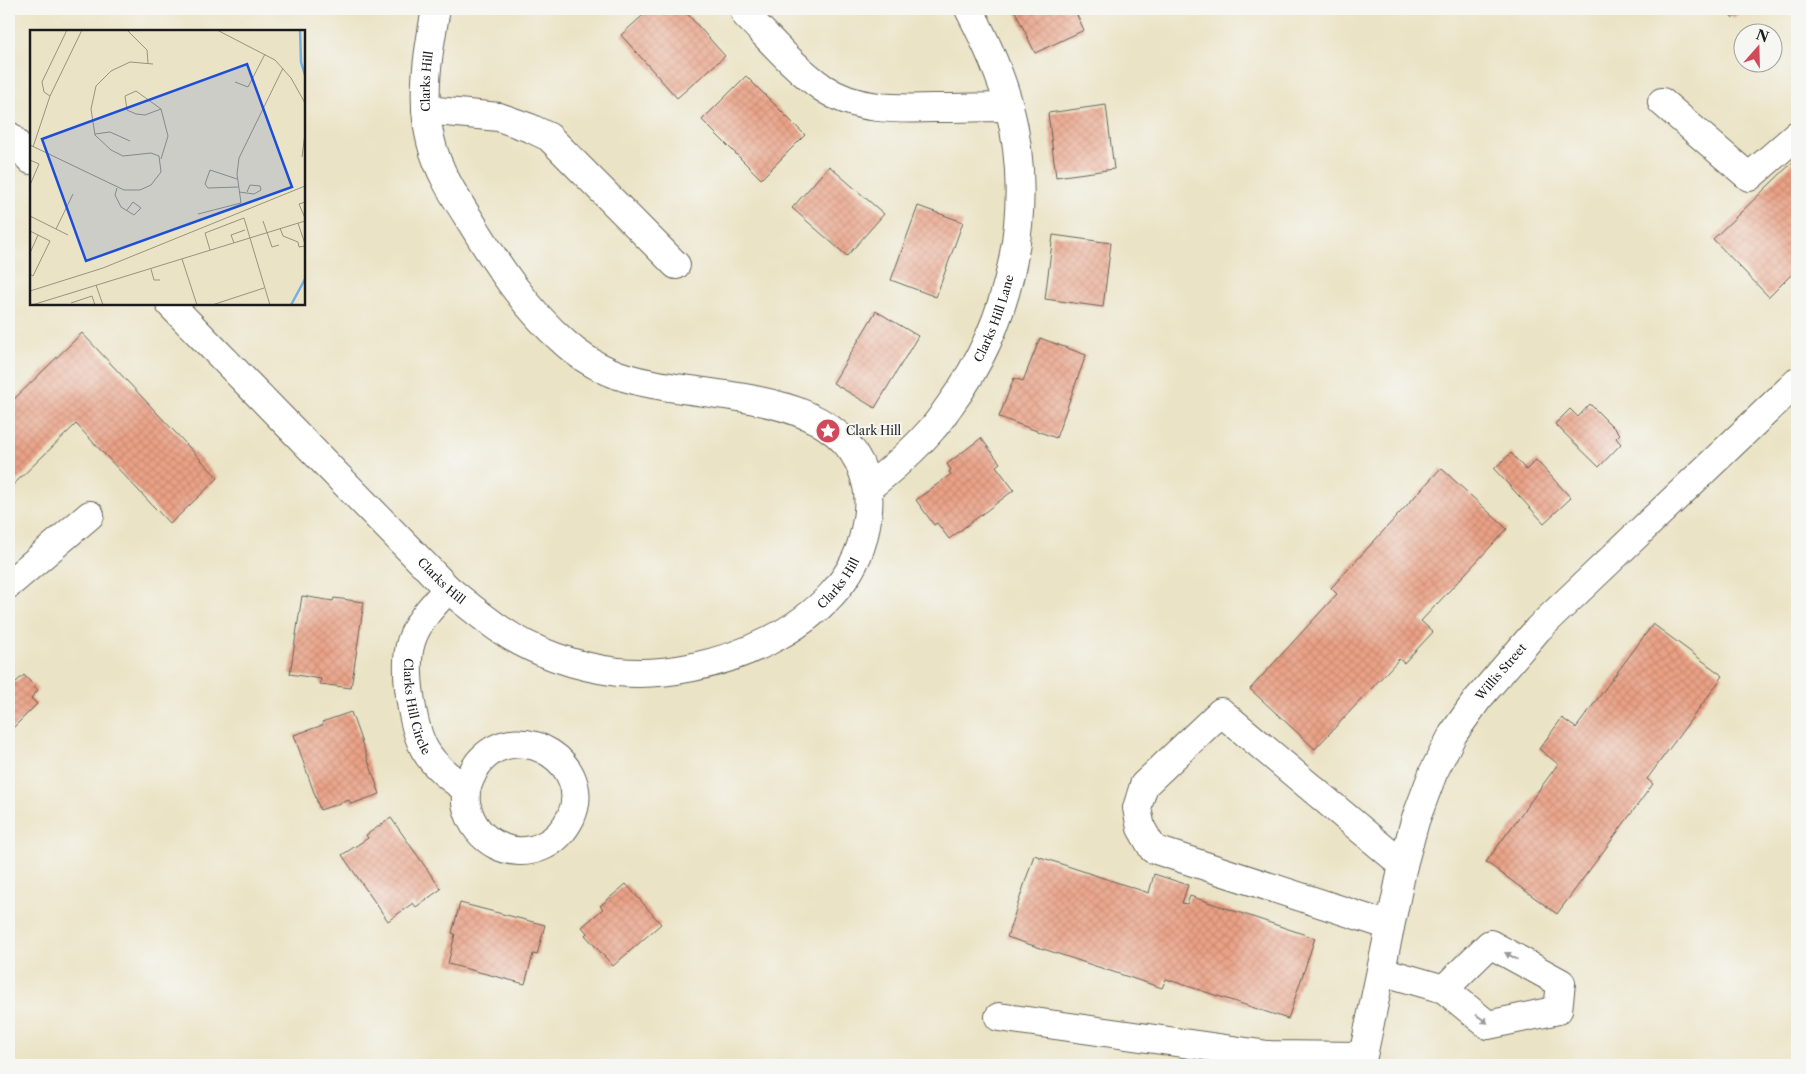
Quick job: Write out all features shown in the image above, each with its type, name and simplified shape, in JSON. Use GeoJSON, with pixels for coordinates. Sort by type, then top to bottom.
{"type":"FeatureCollection","features":[{"type":"Feature","properties":{"kind":"street","name":"Clarks Hill"},"geometry":{"type":"LineString","coordinates":[[171,305],[448,589],[498,628],[524,644],[587,666],[618,672],[649,672],[683,668],[716,661],[750,649],[782,633],[811,613],[837,590],[852,567],[863,540],[868,515],[868,488],[861,466],[848,446],[830,428],[807,415],[780,405],[634,380],[610,372],[586,360],[565,344],[545,324],[510,281],[457,200],[440,170],[431,144],[425,90],[428,52],[436,9]]}},
{"type":"Feature","properties":{"kind":"street"},"geometry":{"type":"LineString","coordinates":[[744,9],[746,15],[806,74],[824,89],[845,99],[866,106],[889,109],[1009,107]]}},
{"type":"Feature","properties":{"kind":"street","name":"Clarks Hill Lane"},"geometry":{"type":"LineString","coordinates":[[868,488],[892,469],[933,429],[967,383],[993,331],[1010,277],[1019,221],[1019,163],[1009,107],[991,52],[969,9]]}},
{"type":"Feature","properties":{"kind":"street"},"geometry":{"type":"LineString","coordinates":[[1662,102],[1749,177],[1797,135]]}},
{"type":"Feature","properties":{"kind":"street"},"geometry":{"type":"LineString","coordinates":[[426,110],[499,118],[530,128],[549,137],[676,264]]}},
{"type":"Feature","properties":{"kind":"street"},"geometry":{"type":"LineString","coordinates":[[9,136],[30,159]]}},
{"type":"Feature","properties":{"kind":"street","name":"Willis Street"},"geometry":{"type":"LineString","coordinates":[[999,1017],[1268,1055],[1363,1056],[1403,865],[1415,820],[1433,773],[1453,734],[1482,692],[1538,629],[1797,382]]}},
{"type":"Feature","properties":{"kind":"street"},"geometry":{"type":"LineString","coordinates":[[9,584],[90,515]]}},
{"type":"Feature","properties":{"kind":"street","name":"Clarks Hill Circle"},"geometry":{"type":"LineString","coordinates":[[448,589],[419,624],[410,642],[408,669],[411,702],[425,749],[437,766],[466,789]]}},
{"type":"Feature","properties":{"kind":"street"},"geometry":{"type":"LineString","coordinates":[[1390,926],[1153,848],[1141,828],[1137,808],[1144,785],[1222,712],[1403,865]]}},
{"type":"Feature","properties":{"kind":"street"},"geometry":{"type":"LineString","coordinates":[[1380,971],[1444,989]]}},
{"type":"Feature","properties":{"kind":"building"},"geometry":{"type":"Polygon","coordinates":[[[650,9],[683,9],[725,56],[677,98],[621,35],[650,9]]]}},
{"type":"Feature","properties":{"kind":"building"},"geometry":{"type":"Polygon","coordinates":[[[1014,9],[1074,9],[1084,30],[1035,53],[1014,9]]]}},
{"type":"Feature","properties":{"kind":"building"},"geometry":{"type":"Polygon","coordinates":[[[1725,9],[1744,9],[1733,18],[1725,9]]]}},
{"type":"Feature","properties":{"kind":"building"},"geometry":{"type":"Polygon","coordinates":[[[746,76],[805,135],[761,179],[702,120],[746,76]]]}},
{"type":"Feature","properties":{"kind":"building"},"geometry":{"type":"Polygon","coordinates":[[[1106,105],[1114,169],[1056,177],[1048,113],[1106,105]]]}},
{"type":"Feature","properties":{"kind":"building"},"geometry":{"type":"Polygon","coordinates":[[[1797,158],[1797,269],[1769,297],[1713,239],[1797,158]]]}},
{"type":"Feature","properties":{"kind":"building"},"geometry":{"type":"Polygon","coordinates":[[[829,166],[884,214],[847,256],[792,208],[829,166]]]}},
{"type":"Feature","properties":{"kind":"building"},"geometry":{"type":"Polygon","coordinates":[[[918,206],[963,222],[936,297],[891,280],[918,206]]]}},
{"type":"Feature","properties":{"kind":"building"},"geometry":{"type":"Polygon","coordinates":[[[1053,235],[1111,243],[1103,307],[1045,299],[1053,235]]]}},
{"type":"Feature","properties":{"kind":"building"},"geometry":{"type":"Polygon","coordinates":[[[876,311],[918,336],[875,408],[833,383],[876,311]]]}},
{"type":"Feature","properties":{"kind":"building"},"geometry":{"type":"Polygon","coordinates":[[[82,333],[218,478],[170,524],[76,424],[12,486],[9,482],[9,404],[82,333]]]}},
{"type":"Feature","properties":{"kind":"building"},"geometry":{"type":"Polygon","coordinates":[[[1040,338],[1086,355],[1056,438],[999,417],[1014,378],[1023,381],[1040,338]]]}},
{"type":"Feature","properties":{"kind":"building"},"geometry":{"type":"Polygon","coordinates":[[[1590,404],[1620,434],[1616,438],[1621,444],[1599,467],[1555,424],[1570,409],[1578,417],[1590,404]]]}},
{"type":"Feature","properties":{"kind":"building"},"geometry":{"type":"Polygon","coordinates":[[[981,438],[1000,463],[996,466],[1014,490],[949,539],[937,523],[934,525],[916,500],[951,474],[947,464],[981,438]]]}},
{"type":"Feature","properties":{"kind":"building"},"geometry":{"type":"Polygon","coordinates":[[[1511,453],[1526,470],[1536,460],[1571,498],[1544,523],[1494,469],[1511,453]]]}},
{"type":"Feature","properties":{"kind":"building"},"geometry":{"type":"Polygon","coordinates":[[[1441,468],[1507,529],[1421,621],[1433,632],[1404,663],[1399,659],[1315,749],[1250,689],[1337,594],[1331,588],[1441,468]]]}},
{"type":"Feature","properties":{"kind":"building"},"geometry":{"type":"Polygon","coordinates":[[[302,596],[333,601],[334,598],[364,602],[351,688],[320,684],[321,679],[290,674],[302,596]]]}},
{"type":"Feature","properties":{"kind":"building"},"geometry":{"type":"Polygon","coordinates":[[[1653,624],[1723,676],[1647,779],[1653,784],[1557,914],[1486,862],[1558,764],[1539,749],[1562,718],[1576,728],[1653,624]]]}},
{"type":"Feature","properties":{"kind":"building"},"geometry":{"type":"Polygon","coordinates":[[[24,675],[38,690],[31,698],[37,704],[9,732],[9,677],[16,682],[24,675]]]}},
{"type":"Feature","properties":{"kind":"building"},"geometry":{"type":"Polygon","coordinates":[[[351,712],[380,794],[351,804],[349,800],[320,810],[294,735],[323,725],[322,722],[351,712]]]}},
{"type":"Feature","properties":{"kind":"building"},"geometry":{"type":"Polygon","coordinates":[[[391,818],[441,889],[416,907],[413,903],[388,921],[342,855],[368,838],[366,835],[391,818]]]}},
{"type":"Feature","properties":{"kind":"building"},"geometry":{"type":"Polygon","coordinates":[[[1034,855],[1149,893],[1154,874],[1188,885],[1182,903],[1187,904],[1190,896],[1315,938],[1288,1019],[1166,979],[1162,988],[1007,937],[1034,855]]]}},
{"type":"Feature","properties":{"kind":"building"},"geometry":{"type":"Polygon","coordinates":[[[626,884],[661,924],[613,966],[585,935],[587,933],[582,927],[603,909],[600,906],[626,884]]]}},
{"type":"Feature","properties":{"kind":"building"},"geometry":{"type":"Polygon","coordinates":[[[460,903],[545,925],[537,955],[533,954],[525,984],[448,964],[455,934],[452,933],[460,903]]]}},
{"type":"Feature","properties":{"kind":"place","name":"Clark Hill"},"geometry":{"type":"Point","coordinates":[828,431]}}]}
